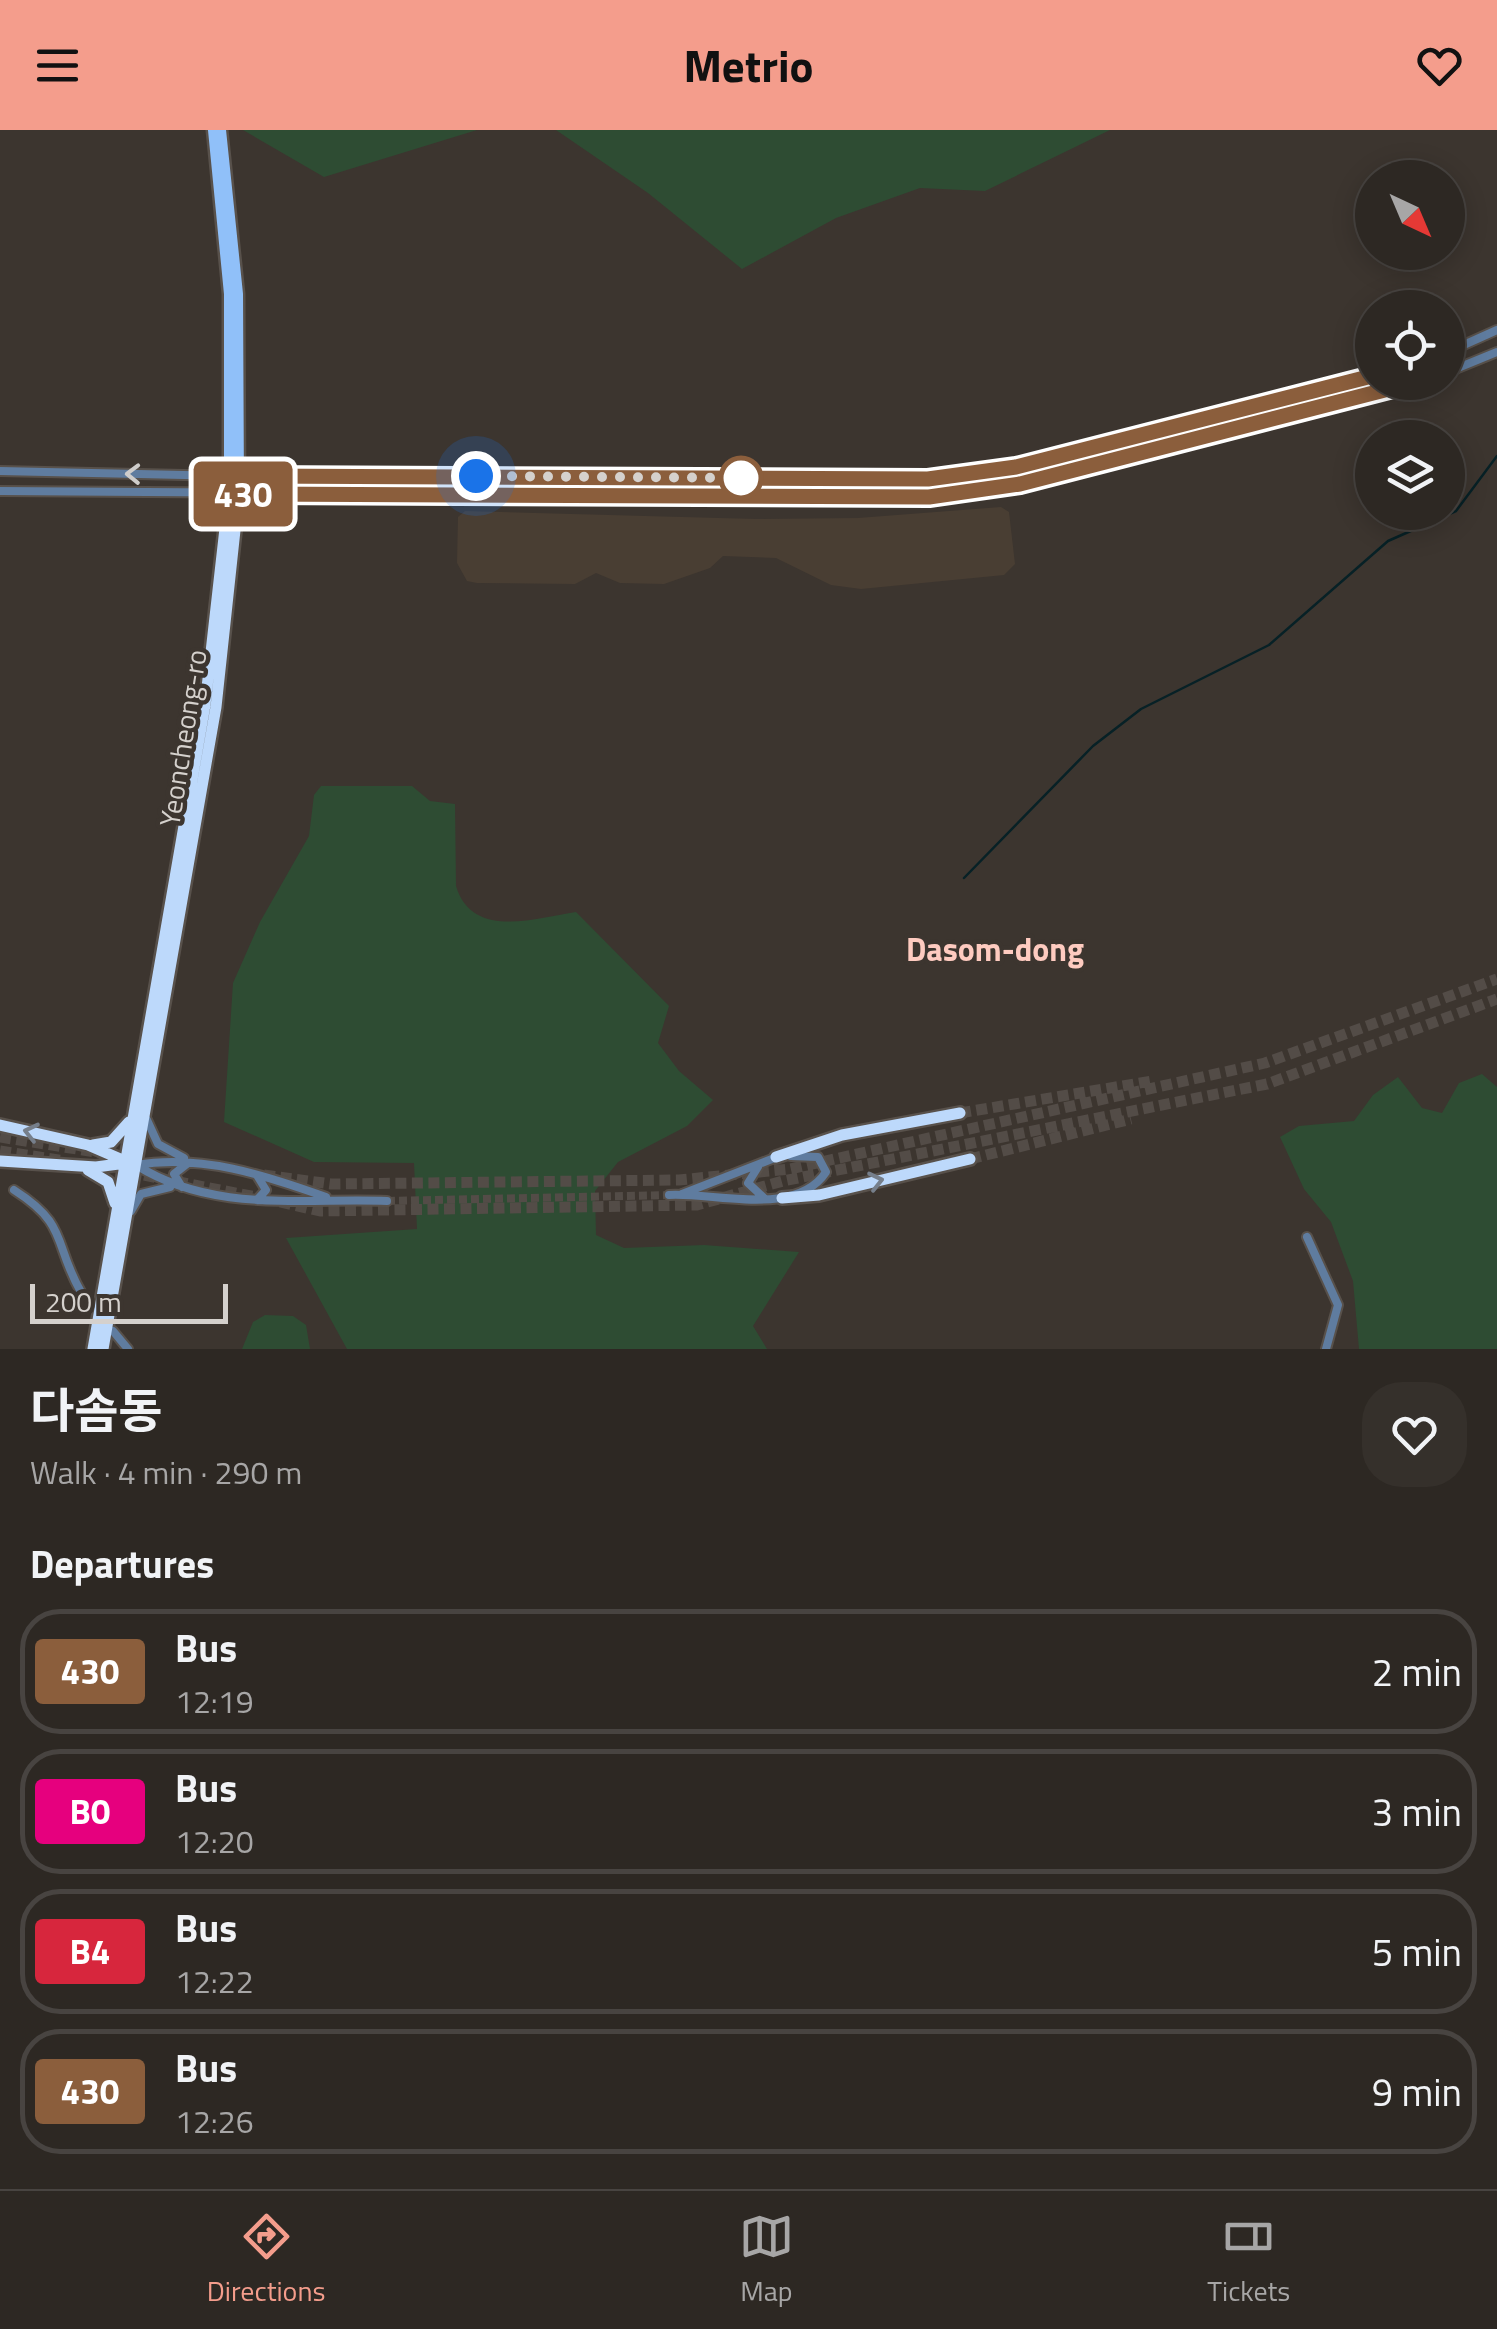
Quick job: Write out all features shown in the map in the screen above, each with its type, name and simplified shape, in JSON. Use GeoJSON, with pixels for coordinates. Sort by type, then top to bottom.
{"type":"FeatureCollection","features":[{"type":"Feature","properties":{"kind":"highway","name":"Yeoncheong-ro"},"geometry":{"type":"LineString","coordinates":[[93,1349],[128,1185],[205,705],[234,494]]}},
{"type":"Feature","properties":{"kind":"highway"},"geometry":{"type":"LineString","coordinates":[[88,1145],[110,1142],[123,1134],[141,1105]]}},
{"type":"Feature","properties":{"kind":"highway"},"geometry":{"type":"LineString","coordinates":[[776,1157],[842,1134],[960,1113]]}},
{"type":"Feature","properties":{"kind":"highway"},"geometry":{"type":"LineString","coordinates":[[0,1126],[88,1145],[131,1164]]}},
{"type":"Feature","properties":{"kind":"highway"},"geometry":{"type":"LineString","coordinates":[[71,1141],[82,1146],[87,1155],[74,1166]]}},
{"type":"Feature","properties":{"kind":"highway"},"geometry":{"type":"LineString","coordinates":[[782,1198],[818,1195],[970,1159]]}},
{"type":"Feature","properties":{"kind":"highway"},"geometry":{"type":"LineString","coordinates":[[0,1161],[74,1166],[131,1164]]}},
{"type":"Feature","properties":{"kind":"highway"},"geometry":{"type":"LineString","coordinates":[[74,1166],[108,1182],[121,1221]]}},
{"type":"Feature","properties":{"kind":"highway","name":"Yeoncheong-ro"},"geometry":{"type":"LineString","coordinates":[[103,1349],[121,1221]]}},
{"type":"Feature","properties":{"kind":"main road","name":"Yeoncheong-ro"},"geometry":{"type":"LineString","coordinates":[[213,130],[236,418]]}},
{"type":"Feature","properties":{"kind":"main road","name":"Yeoncheong-ro"},"geometry":{"type":"LineString","coordinates":[[221,130],[234,238],[234,494]]}},
{"type":"Feature","properties":{"kind":"street"},"geometry":{"type":"LineString","coordinates":[[1465,344],[1497,330]]}},
{"type":"Feature","properties":{"kind":"street"},"geometry":{"type":"LineString","coordinates":[[1465,365],[1497,352]]}},
{"type":"Feature","properties":{"kind":"street"},"geometry":{"type":"LineString","coordinates":[[0,471],[928,479],[1016,467],[1355,380]]}},
{"type":"Feature","properties":{"kind":"street"},"geometry":{"type":"LineString","coordinates":[[0,491],[929,497],[1020,484],[1355,398]]}},
{"type":"Feature","properties":{"kind":"street"},"geometry":{"type":"LineString","coordinates":[[141,1105],[158,1144],[192,1162]]}},
{"type":"Feature","properties":{"kind":"street"},"geometry":{"type":"LineString","coordinates":[[669,1195],[782,1198],[809,1187],[826,1172],[818,1157],[776,1157],[682,1194]]}},
{"type":"Feature","properties":{"kind":"street"},"geometry":{"type":"LineString","coordinates":[[131,1164],[178,1159],[254,1175],[332,1199]]}},
{"type":"Feature","properties":{"kind":"street"},"geometry":{"type":"LineString","coordinates":[[185,1189],[177,1184],[174,1174],[182,1164],[192,1162]]}},
{"type":"Feature","properties":{"kind":"street"},"geometry":{"type":"LineString","coordinates":[[131,1164],[173,1186],[247,1201],[387,1200]]}},
{"type":"Feature","properties":{"kind":"street"},"geometry":{"type":"LineString","coordinates":[[762,1164],[748,1183],[764,1198]]}},
{"type":"Feature","properties":{"kind":"street"},"geometry":{"type":"LineString","coordinates":[[247,1201],[258,1200],[266,1190],[262,1179],[254,1175]]}},
{"type":"Feature","properties":{"kind":"street"},"geometry":{"type":"LineString","coordinates":[[121,1221],[141,1194],[173,1186]]}},
{"type":"Feature","properties":{"kind":"street"},"geometry":{"type":"LineString","coordinates":[[14,1190],[39,1206],[60,1234],[69,1270],[81,1292]]}},
{"type":"Feature","properties":{"kind":"street"},"geometry":{"type":"LineString","coordinates":[[1307,1238],[1338,1305],[1326,1349]]}},
{"type":"Feature","properties":{"kind":"street"},"geometry":{"type":"LineString","coordinates":[[113,1331],[128,1349]]}},
{"type":"Feature","properties":{"kind":"shaded area"},"geometry":{"type":"Polygon","coordinates":[[[1001,507],[1009,512],[1015,564],[1004,575],[861,589],[831,585],[776,558],[723,556],[710,568],[664,584],[620,583],[596,573],[575,584],[477,583],[467,581],[457,563],[458,517],[465,511],[756,519],[858,518],[1001,507]]]}},
{"type":"Feature","properties":{"kind":"green space"},"geometry":{"type":"Polygon","coordinates":[[[243,130],[477,130],[324,177],[243,130]]]}},
{"type":"Feature","properties":{"kind":"green space"},"geometry":{"type":"Polygon","coordinates":[[[556,130],[1110,130],[985,191],[920,188],[836,218],[742,269],[648,193],[556,130]]]}},
{"type":"Feature","properties":{"kind":"green space"},"geometry":{"type":"Polygon","coordinates":[[[321,786],[412,786],[430,801],[455,804],[456,886],[464,903],[476,914],[507,922],[576,912],[669,1006],[658,1043],[679,1071],[713,1100],[687,1126],[618,1162],[595,1191],[596,1235],[624,1248],[704,1245],[799,1252],[753,1326],[767,1349],[347,1349],[286,1238],[417,1229],[414,1163],[314,1162],[224,1122],[233,983],[260,922],[309,836],[314,795],[321,786]]]}},
{"type":"Feature","properties":{"kind":"green space"},"geometry":{"type":"Polygon","coordinates":[[[1482,1074],[1497,1087],[1497,1349],[1359,1349],[1353,1281],[1331,1222],[1304,1189],[1280,1137],[1299,1126],[1354,1121],[1373,1095],[1398,1077],[1422,1108],[1442,1113],[1459,1083],[1482,1074]]]}},
{"type":"Feature","properties":{"kind":"green space"},"geometry":{"type":"Polygon","coordinates":[[[265,1315],[293,1316],[306,1325],[310,1349],[242,1349],[253,1322],[265,1315]]]}},
{"type":"Feature","properties":{"kind":"waterway"},"geometry":{"type":"LineString","coordinates":[[964,878],[1093,746],[1141,709],[1269,645],[1388,541],[1456,511],[1497,456]]}},
{"type":"Feature","properties":{"kind":"tunnel"},"geometry":{"type":"LineString","coordinates":[[264,1175],[331,1184],[679,1180],[790,1169],[1265,1063],[1497,979]]}},
{"type":"Feature","properties":{"kind":"tunnel"},"geometry":{"type":"LineString","coordinates":[[280,1202],[320,1211],[697,1205],[783,1181],[1267,1084],[1497,999]]}},
{"type":"Feature","properties":{"kind":"tunnel"},"geometry":{"type":"LineString","coordinates":[[960,1113],[1152,1081]]}},
{"type":"Feature","properties":{"kind":"tunnel"},"geometry":{"type":"LineString","coordinates":[[970,1159],[1131,1119]]}},
{"type":"Feature","properties":{"kind":"tunnel"},"geometry":{"type":"LineString","coordinates":[[0,1137],[102,1153]]}},
{"type":"Feature","properties":{"kind":"tunnel"},"geometry":{"type":"LineString","coordinates":[[0,1151],[65,1161]]}},
{"type":"Feature","properties":{"kind":"tunnel"},"geometry":{"type":"LineString","coordinates":[[128,1172],[261,1198]]}},
{"type":"Feature","properties":{"kind":"tunnel"},"geometry":{"type":"LineString","coordinates":[[387,1201],[669,1195]]}},
{"type":"Feature","properties":{"kind":"tunnel"},"geometry":{"type":"LineString","coordinates":[[81,1292],[100,1316]]}},
{"type":"Feature","properties":{"kind":"bus line","name":"430"},"geometry":{"type":"LineString","coordinates":[[1355,380],[1016,467],[928,479],[230,476],[230,494],[929,497],[1020,484],[1355,398]]}},
{"type":"Feature","properties":{"kind":"district","name":"Dasom-dong"},"geometry":{"type":"Point","coordinates":[995,950]}},
{"type":"Feature","properties":{"kind":"route"},"geometry":{"type":"LineString","coordinates":[[476,476],[750,478],[741,478]]}}]}
